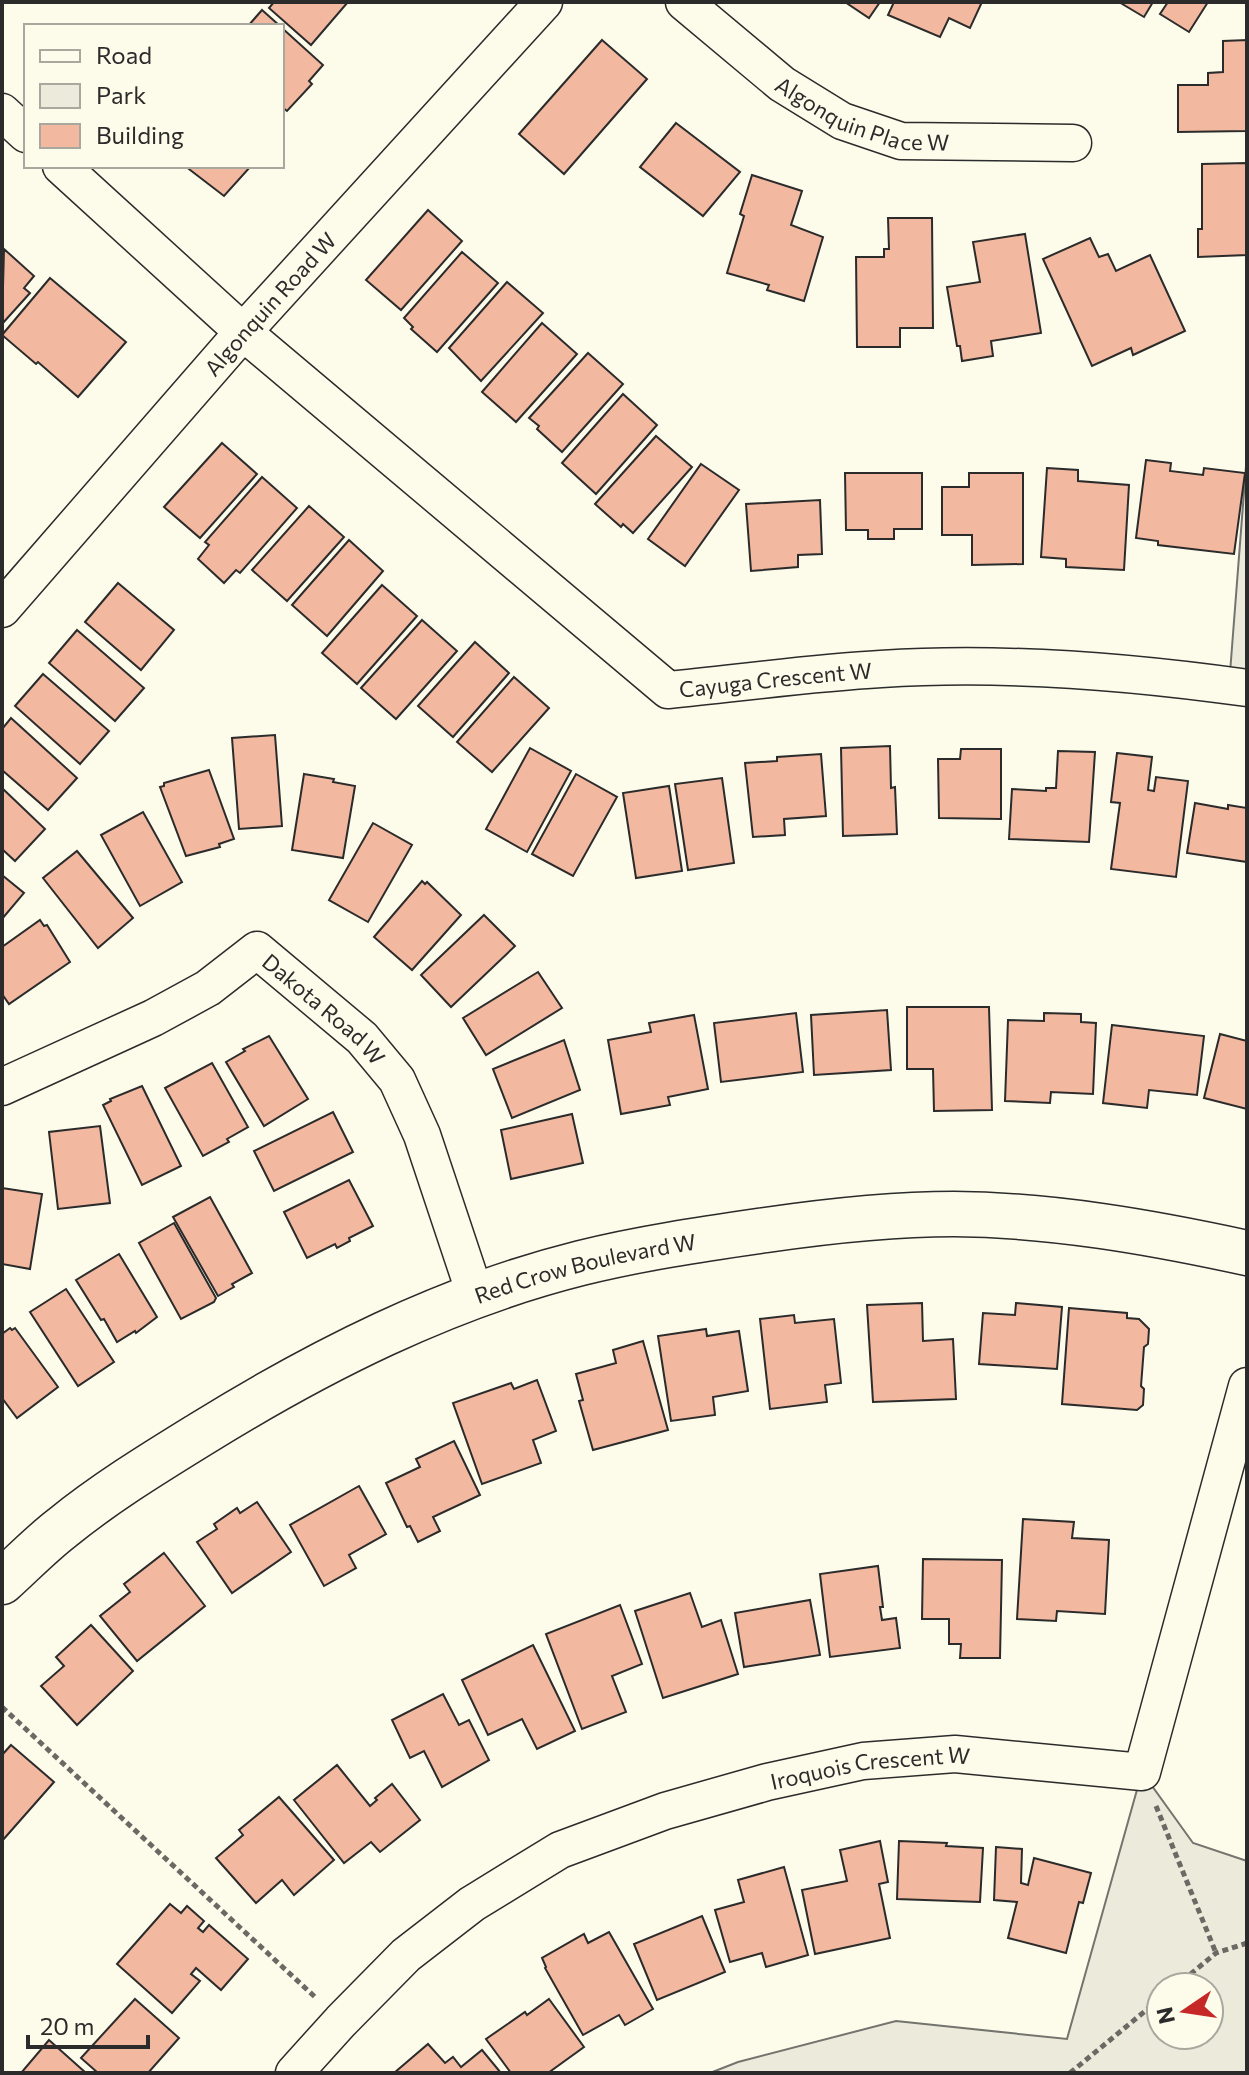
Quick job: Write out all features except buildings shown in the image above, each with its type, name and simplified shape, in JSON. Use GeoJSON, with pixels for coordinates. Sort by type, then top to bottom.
{"type":"FeatureCollection","features":[{"type":"Feature","properties":{"kind":"street","name":"Algonquin Road W"},"geometry":{"type":"LineString","coordinates":[[2,609],[243,332],[544,2]]}},
{"type":"Feature","properties":{"kind":"street","name":"Algonquin Place W"},"geometry":{"type":"LineString","coordinates":[[684,2],[782,84],[842,121],[901,141],[1073,143]]}},
{"type":"Feature","properties":{"kind":"street"},"geometry":{"type":"LineString","coordinates":[[2,112],[24,132]]}},
{"type":"Feature","properties":{"kind":"street","name":"Cayuga Crescent W"},"geometry":{"type":"LineString","coordinates":[[63,168],[243,332],[668,690],[882,668],[996,667],[1122,673],[1247,688]]}},
{"type":"Feature","properties":{"kind":"street","name":"Dakota Road W"},"geometry":{"type":"LineString","coordinates":[[2,1087],[153,1018],[208,988],[257,950],[362,1038],[397,1080],[422,1135],[476,1297]]}},
{"type":"Feature","properties":{"kind":"street","name":"Red Crow Boulevard W"},"geometry":{"type":"LineString","coordinates":[[2,1582],[61,1528],[159,1460],[263,1396],[373,1338],[476,1297],[580,1263],[701,1239],[829,1221],[953,1214],[1066,1220],[1247,1253]]}},
{"type":"Feature","properties":{"kind":"street"},"geometry":{"type":"LineString","coordinates":[[1142,1772],[1247,1386]]}},
{"type":"Feature","properties":{"kind":"street","name":"Iroquois Crescent W"},"geometry":{"type":"LineString","coordinates":[[294,2073],[406,1955],[472,1904],[560,1850],[665,1811],[767,1782],[863,1761],[955,1754],[1142,1772]]}},
{"type":"Feature","properties":{"kind":"path"},"geometry":{"type":"LineString","coordinates":[[2,1707],[341,2021]]}},
{"type":"Feature","properties":{"kind":"path"},"geometry":{"type":"LineString","coordinates":[[1142,1772],[1216,1953]]}},
{"type":"Feature","properties":{"kind":"path"},"geometry":{"type":"LineString","coordinates":[[1194,1971],[1216,1953],[1247,1943]]}},
{"type":"Feature","properties":{"kind":"path"},"geometry":{"type":"LineString","coordinates":[[1070,2073],[1145,2011]]}},
{"type":"Feature","properties":{"kind":"green space"},"geometry":{"type":"Polygon","coordinates":[[[1247,453],[1247,688],[1229,686],[1247,453]]]}},
{"type":"Feature","properties":{"kind":"green space"},"geometry":{"type":"Polygon","coordinates":[[[1142,1772],[1193,1843],[1247,1861],[1247,2073],[710,2073],[738,2062],[896,2021],[1067,2039],[1142,1772]]]}}]}
